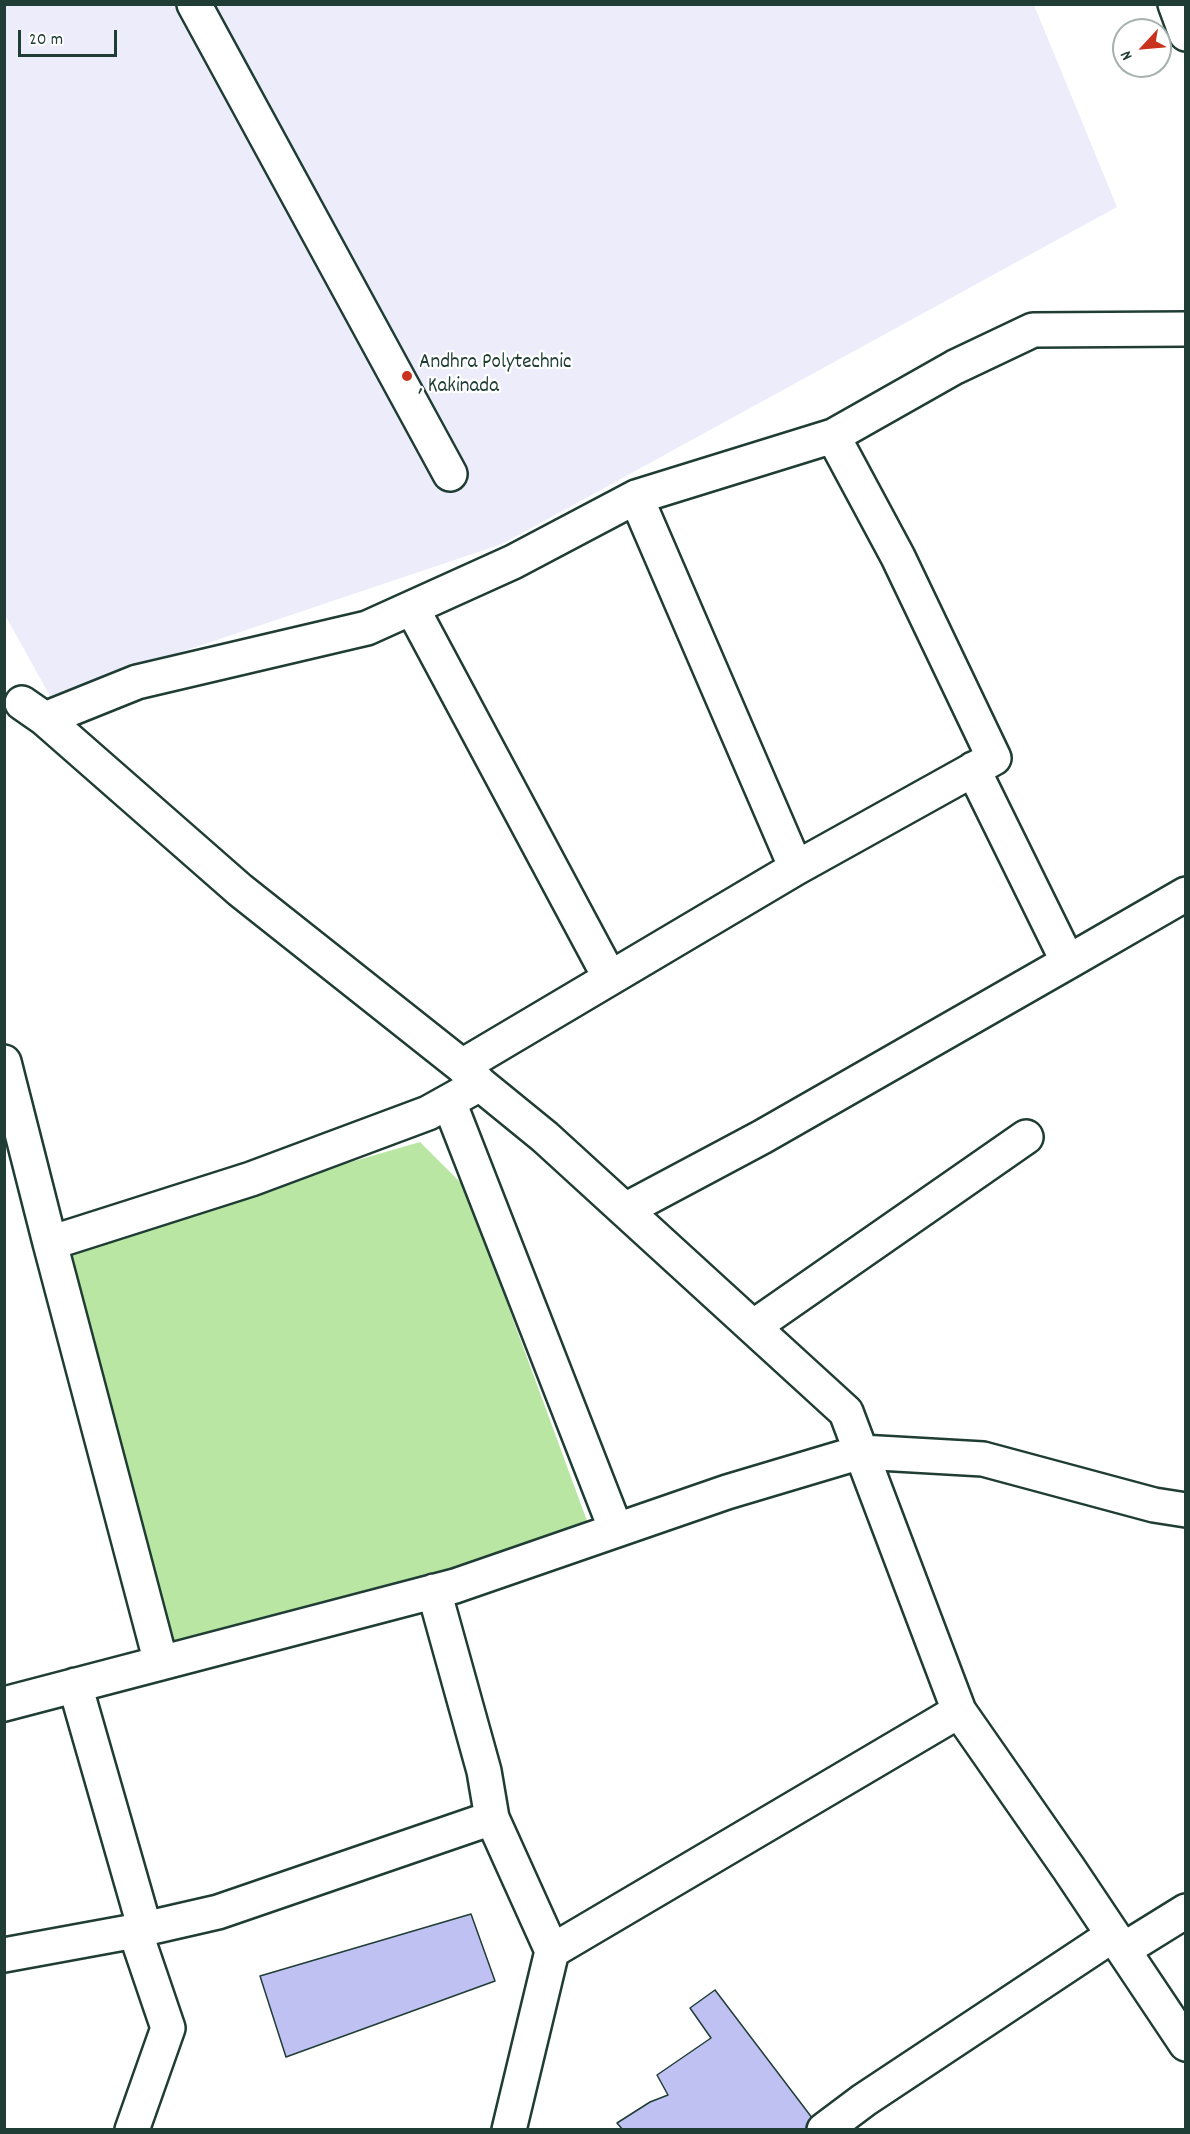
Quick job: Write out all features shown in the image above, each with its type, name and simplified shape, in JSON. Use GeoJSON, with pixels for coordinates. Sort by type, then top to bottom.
{"type":"FeatureCollection","features":[{"type":"Feature","properties":{"kind":"street"},"geometry":{"type":"LineString","coordinates":[[194,4],[450,474]]}},
{"type":"Feature","properties":{"kind":"street"},"geometry":{"type":"LineString","coordinates":[[1174,4],[1185,34]]}},
{"type":"Feature","properties":{"kind":"street"},"geometry":{"type":"LineString","coordinates":[[19,705],[137,682],[367,628],[513,562],[636,497],[833,436],[955,367],[1032,330],[1185,329]]}},
{"type":"Feature","properties":{"kind":"street"},"geometry":{"type":"LineString","coordinates":[[50,1243],[250,1179],[428,1113],[449,1102],[471,1075],[610,978],[796,868],[994,758],[898,557],[833,436]]}},
{"type":"Feature","properties":{"kind":"street"},"geometry":{"type":"LineString","coordinates":[[636,497],[796,868]]}},
{"type":"Feature","properties":{"kind":"street"},"geometry":{"type":"LineString","coordinates":[[412,608],[610,978]]}},
{"type":"Feature","properties":{"kind":"street"},"geometry":{"type":"LineString","coordinates":[[19,705],[240,890],[545,1137],[846,1412],[959,1711],[1118,1942],[1185,2044]]}},
{"type":"Feature","properties":{"kind":"street"},"geometry":{"type":"LineString","coordinates":[[973,770],[1068,962]]}},
{"type":"Feature","properties":{"kind":"street"},"geometry":{"type":"LineString","coordinates":[[625,1210],[762,1137],[1185,894]]}},
{"type":"Feature","properties":{"kind":"street"},"geometry":{"type":"LineString","coordinates":[[4,1062],[161,1663]]}},
{"type":"Feature","properties":{"kind":"street"},"geometry":{"type":"LineString","coordinates":[[449,1102],[616,1530]]}},
{"type":"Feature","properties":{"kind":"street"},"geometry":{"type":"LineString","coordinates":[[753,1328],[1026,1137]]}},
{"type":"Feature","properties":{"kind":"street"},"geometry":{"type":"LineString","coordinates":[[4,1704],[434,1592],[727,1492],[861,1452],[983,1459],[1154,1505],[1185,1510]]}},
{"type":"Feature","properties":{"kind":"street"},"geometry":{"type":"LineString","coordinates":[[434,1592],[484,1771],[492,1818],[552,1951],[509,2130]]}},
{"type":"Feature","properties":{"kind":"street"},"geometry":{"type":"LineString","coordinates":[[75,1685],[168,2028],[132,2130]]}},
{"type":"Feature","properties":{"kind":"street"},"geometry":{"type":"LineString","coordinates":[[552,1951],[959,1711]]}},
{"type":"Feature","properties":{"kind":"street"},"geometry":{"type":"LineString","coordinates":[[4,1955],[140,1930],[218,1912],[492,1818]]}},
{"type":"Feature","properties":{"kind":"street"},"geometry":{"type":"LineString","coordinates":[[824,2130],[864,2100],[1118,1942],[1185,1911]]}},
{"type":"Feature","properties":{"kind":"shaded area","name":"Andhra Polytechnic , Kakinada"},"geometry":{"type":"Polygon","coordinates":[[[4,5],[1034,5],[1117,207],[502,544],[50,696],[5,615],[4,5]]]}},
{"type":"Feature","properties":{"kind":"green space"},"geometry":{"type":"Polygon","coordinates":[[[420,1142],[464,1186],[590,1529],[170,1651],[67,1244],[420,1142]]]}},
{"type":"Feature","properties":{"kind":"building"},"geometry":{"type":"Polygon","coordinates":[[[471,1914],[495,1981],[286,2057],[260,1976],[471,1914]]]}},
{"type":"Feature","properties":{"kind":"building"},"geometry":{"type":"Polygon","coordinates":[[[715,1990],[816,2123],[809,2130],[623,2130],[617,2123],[650,2102],[668,2095],[657,2075],[711,2038],[690,2008],[715,1990]]]}},
{"type":"Feature","properties":{"kind":"place","name":"Andhra Polytechnic , Kakinada"},"geometry":{"type":"Point","coordinates":[407,376]}}]}
